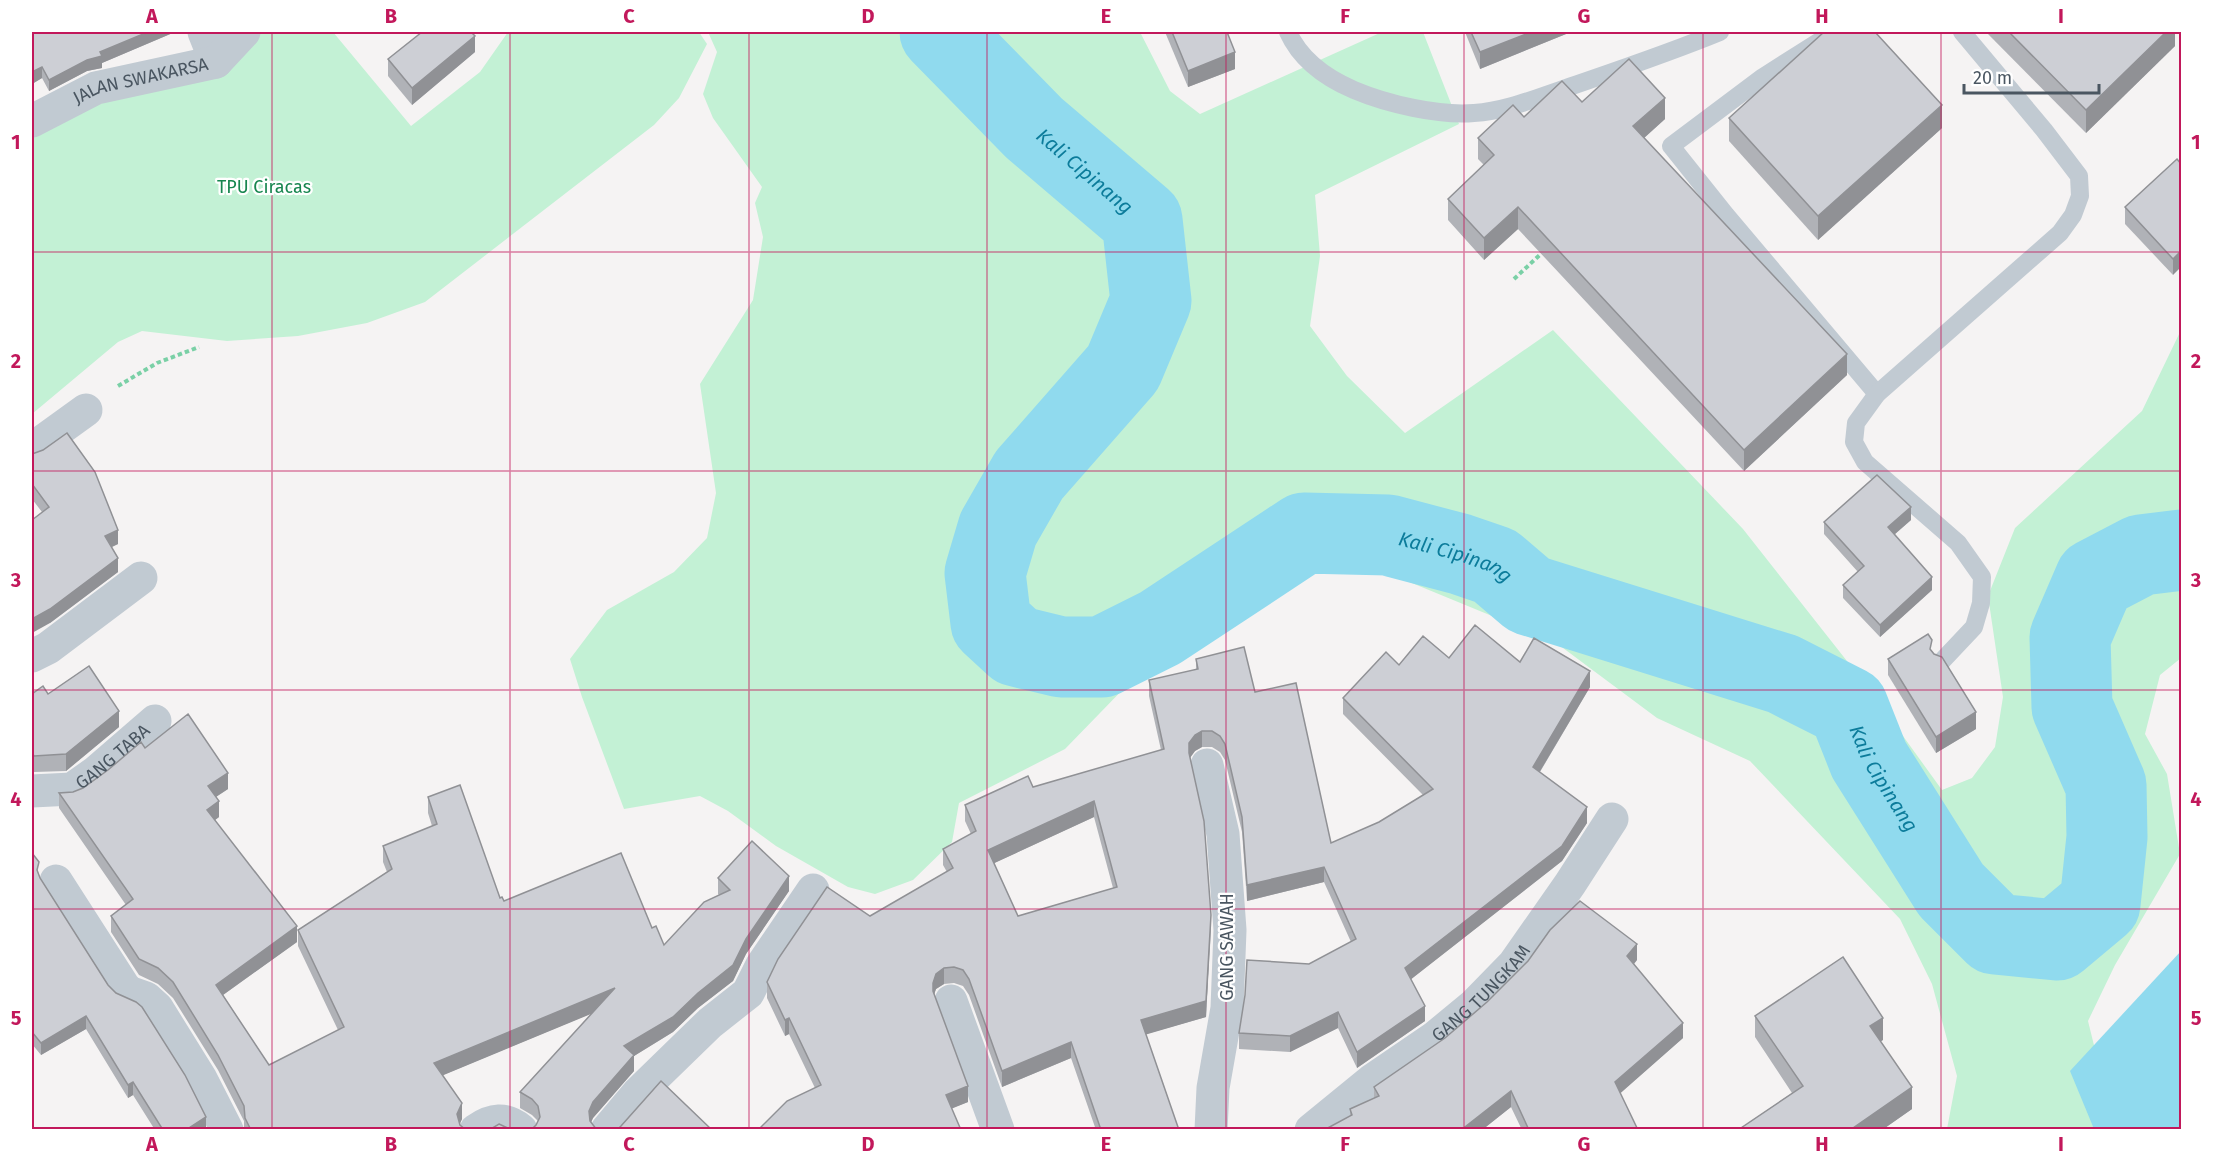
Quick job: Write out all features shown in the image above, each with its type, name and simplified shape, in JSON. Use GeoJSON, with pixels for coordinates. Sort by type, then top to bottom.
{"type":"FeatureCollection","features":[{"type":"Feature","properties":{"kind":"street"},"geometry":{"type":"LineString","coordinates":[[204,32],[216,62]]}},
{"type":"Feature","properties":{"kind":"street","name":"JALAN SWAKARSA"},"geometry":{"type":"LineString","coordinates":[[32,122],[96,88],[216,62],[244,32]]}},
{"type":"Feature","properties":{"kind":"street"},"geometry":{"type":"LineString","coordinates":[[32,449],[86,410]]}},
{"type":"Feature","properties":{"kind":"street"},"geometry":{"type":"LineString","coordinates":[[32,656],[48,648],[141,578]]}},
{"type":"Feature","properties":{"kind":"street","name":"GANG TABA"},"geometry":{"type":"LineString","coordinates":[[32,791],[72,789],[96,772],[155,721]]}},
{"type":"Feature","properties":{"kind":"street","name":"GANG SAWAH"},"geometry":{"type":"LineString","coordinates":[[1207,765],[1223,834],[1230,930],[1227,1008],[1213,1088],[1211,1130]]}},
{"type":"Feature","properties":{"kind":"street","name":"GANG TUNGKAM"},"geometry":{"type":"LineString","coordinates":[[1311,1130],[1371,1080],[1450,1025],[1474,1005],[1514,964],[1612,819]]}},
{"type":"Feature","properties":{"kind":"street"},"geometry":{"type":"LineString","coordinates":[[56,881],[124,987],[129,992],[146,998],[157,1008],[201,1079],[226,1130]]}},
{"type":"Feature","properties":{"kind":"street"},"geometry":{"type":"LineString","coordinates":[[606,1130],[639,1092],[710,1023],[748,993],[762,965],[813,890]]}},
{"type":"Feature","properties":{"kind":"street"},"geometry":{"type":"LineString","coordinates":[[951,1002],[998,1130]]}},
{"type":"Feature","properties":{"kind":"street"},"geometry":{"type":"LineString","coordinates":[[476,1130],[489,1121],[511,1122],[521,1130]]}},
{"type":"Feature","properties":{"kind":"lane"},"geometry":{"type":"LineString","coordinates":[[1288,32],[1309,63],[1335,82],[1366,95],[1398,104],[1457,114],[1506,108],[1666,54],[1720,32]]}},
{"type":"Feature","properties":{"kind":"lane"},"geometry":{"type":"LineString","coordinates":[[1834,32],[1763,77],[1671,146],[1877,394]]}},
{"type":"Feature","properties":{"kind":"lane"},"geometry":{"type":"LineString","coordinates":[[1941,662],[1974,627],[1982,603],[1982,577],[1958,543],[1865,462],[1854,441],[1856,423],[1877,394],[2060,233],[2073,215],[2080,196],[2079,176],[2044,130],[1962,32]]}},
{"type":"Feature","properties":{"kind":"path"},"geometry":{"type":"LineString","coordinates":[[1514,279],[1547,249]]}},
{"type":"Feature","properties":{"kind":"path"},"geometry":{"type":"LineString","coordinates":[[86,410],[123,382],[157,363],[199,346]]}},
{"type":"Feature","properties":{"kind":"green space","name":"TPU Ciracas"},"geometry":{"type":"Polygon","coordinates":[[[242,32],[333,32],[411,126],[480,72],[508,32],[699,32],[707,44],[679,98],[654,125],[425,302],[367,323],[298,336],[227,341],[142,331],[118,342],[32,414],[32,125],[242,32]]]}},
{"type":"Feature","properties":{"kind":"green space"},"geometry":{"type":"Polygon","coordinates":[[[708,32],[1140,32],[1170,91],[1200,114],[1382,32],[1423,32],[1459,124],[1315,195],[1320,256],[1310,326],[1347,376],[1405,433],[1553,330],[1743,529],[1869,689],[1942,790],[1972,778],[1995,747],[2003,697],[1988,596],[2015,528],[2142,411],[2181,330],[2181,658],[2160,675],[2145,734],[2167,774],[2180,854],[2115,965],[2088,1021],[2109,1106],[2122,1129],[1947,1129],[1957,1076],[1932,984],[1900,919],[1750,761],[1657,718],[1555,642],[1356,560],[1288,580],[1237,618],[1134,678],[1065,749],[959,803],[952,842],[913,880],[875,894],[848,887],[776,846],[728,811],[700,796],[624,809],[570,659],[607,610],[674,572],[707,538],[716,493],[700,384],[753,300],[763,237],[755,203],[762,187],[713,118],[703,94],[717,52],[708,32]]]}},
{"type":"Feature","properties":{"kind":"water"},"geometry":{"type":"Polygon","coordinates":[[[2181,951],[2181,1129],[2094,1129],[2070,1071],[2181,951]]]}},
{"type":"Feature","properties":{"kind":"building"},"geometry":{"type":"Polygon","coordinates":[[[32,32],[148,32],[100,52],[102,56],[87,60],[49,80],[42,67],[32,72],[32,32]]]}},
{"type":"Feature","properties":{"kind":"building"},"geometry":{"type":"Polygon","coordinates":[[[422,32],[471,32],[475,36],[412,88],[388,59],[422,32]]]}},
{"type":"Feature","properties":{"kind":"building"},"geometry":{"type":"Polygon","coordinates":[[[1172,32],[1227,32],[1235,52],[1188,71],[1172,32]]]}},
{"type":"Feature","properties":{"kind":"building"},"geometry":{"type":"Polygon","coordinates":[[[1471,32],[1531,32],[1480,52],[1471,32]]]}},
{"type":"Feature","properties":{"kind":"building"},"geometry":{"type":"Polygon","coordinates":[[[1824,32],[1875,32],[1942,105],[1818,216],[1729,118],[1824,32]]]}},
{"type":"Feature","properties":{"kind":"building"},"geometry":{"type":"Polygon","coordinates":[[[2009,32],[2166,32],[2086,110],[2009,32]]]}},
{"type":"Feature","properties":{"kind":"building"},"geometry":{"type":"Polygon","coordinates":[[[1629,59],[1665,98],[1633,126],[1847,354],[1744,450],[1518,207],[1484,238],[1448,199],[1494,155],[1478,138],[1513,105],[1524,117],[1562,81],[1582,102],[1629,59]]]}},
{"type":"Feature","properties":{"kind":"building"},"geometry":{"type":"Polygon","coordinates":[[[2177,159],[2181,164],[2181,251],[2173,259],[2125,207],[2177,159]]]}},
{"type":"Feature","properties":{"kind":"building"},"geometry":{"type":"Polygon","coordinates":[[[67,433],[95,472],[118,530],[105,536],[118,558],[50,609],[32,619],[32,520],[49,507],[32,484],[32,454],[43,450],[67,433]]]}},
{"type":"Feature","properties":{"kind":"building"},"geometry":{"type":"Polygon","coordinates":[[[1877,475],[1911,507],[1888,527],[1932,577],[1880,625],[1843,585],[1864,566],[1824,522],[1877,475]]]}},
{"type":"Feature","properties":{"kind":"building"},"geometry":{"type":"Polygon","coordinates":[[[1475,625],[1520,662],[1534,638],[1590,671],[1533,767],[1587,807],[1562,846],[1405,968],[1425,1006],[1357,1052],[1338,1012],[1290,1036],[1239,1033],[1245,995],[1247,960],[1309,964],[1356,939],[1324,867],[1247,885],[1242,817],[1225,744],[1220,736],[1212,731],[1202,731],[1195,735],[1189,743],[1189,753],[1204,821],[1211,915],[1206,1001],[1141,1020],[1179,1130],[1101,1130],[1071,1042],[1002,1071],[969,979],[963,970],[954,967],[944,968],[936,974],[933,991],[968,1086],[946,1095],[961,1130],[758,1130],[787,1101],[821,1085],[789,1018],[785,1020],[767,982],[778,959],[827,887],[870,916],[953,868],[943,849],[976,831],[965,805],[1028,776],[1033,787],[1164,749],[1149,680],[1198,669],[1196,659],[1244,647],[1255,692],[1296,683],[1331,843],[1379,822],[1433,789],[1343,698],[1386,652],[1399,665],[1423,636],[1449,658],[1475,625]],[[1094,801],[988,850],[1018,916],[1117,887],[1094,801]]]}},
{"type":"Feature","properties":{"kind":"building"},"geometry":{"type":"Polygon","coordinates":[[[1928,634],[1932,640],[1930,649],[1934,654],[1942,657],[1976,712],[1936,737],[1888,659],[1928,634]]]}},
{"type":"Feature","properties":{"kind":"building"},"geometry":{"type":"Polygon","coordinates":[[[89,666],[119,711],[66,754],[34,756],[32,752],[32,694],[43,686],[48,694],[89,666]]]}},
{"type":"Feature","properties":{"kind":"building"},"geometry":{"type":"Polygon","coordinates":[[[188,714],[228,773],[208,786],[219,801],[207,810],[297,926],[216,985],[269,1065],[344,1027],[298,930],[392,869],[383,846],[437,824],[428,797],[460,785],[500,898],[502,897],[504,901],[621,853],[652,928],[656,926],[664,945],[704,902],[730,890],[718,878],[752,841],[789,876],[746,939],[733,965],[673,1017],[624,1046],[634,1055],[593,1102],[589,1111],[590,1121],[597,1130],[531,1130],[540,1117],[538,1106],[532,1099],[520,1092],[615,988],[434,1063],[462,1103],[457,1114],[460,1125],[466,1130],[251,1130],[245,1118],[244,1106],[218,1055],[173,982],[158,968],[139,959],[111,916],[133,899],[59,793],[73,792],[83,788],[141,742],[145,748],[188,714]]]}},
{"type":"Feature","properties":{"kind":"building"},"geometry":{"type":"Polygon","coordinates":[[[32,853],[39,862],[37,870],[40,878],[108,985],[116,993],[142,1007],[185,1075],[206,1117],[186,1130],[163,1130],[133,1082],[128,1085],[86,1016],[41,1043],[32,1032],[32,853]]]}},
{"type":"Feature","properties":{"kind":"building"},"geometry":{"type":"Polygon","coordinates":[[[1580,901],[1637,944],[1627,956],[1683,1023],[1615,1082],[1638,1130],[1529,1130],[1511,1091],[1461,1130],[1324,1130],[1352,1115],[1350,1109],[1379,1096],[1374,1087],[1445,1038],[1487,1002],[1528,961],[1550,930],[1580,901]]]}},
{"type":"Feature","properties":{"kind":"building"},"geometry":{"type":"Polygon","coordinates":[[[1843,957],[1883,1018],[1870,1026],[1912,1087],[1850,1130],[1738,1130],[1803,1086],[1755,1016],[1843,957]]]}},
{"type":"Feature","properties":{"kind":"building"},"geometry":{"type":"Polygon","coordinates":[[[661,1081],[712,1130],[617,1130],[661,1081]]]}},
{"type":"Feature","properties":{"kind":"building"},"geometry":{"type":"Polygon","coordinates":[[[499,1124],[512,1130],[489,1130],[499,1124]]]}},
{"type":"Feature","properties":{"kind":"waterway","name":"Kali Cipinang"},"geometry":{"type":"LineString","coordinates":[[940,32],[1034,128],[1142,220],[1151,301],[1123,368],[1029,475],[998,529],[985,573],[991,623],[1016,646],[1061,657],[1102,657],[1160,628],[1304,533],[1388,535],[1460,554],[1495,566],[1529,595],[1783,674],[1848,707],[1869,760],[1951,890],[1995,934],[2057,940],[2100,904],[2107,837],[2106,785],[2072,707],[2070,637],[2095,579],[2141,555],[2182,550]]}}]}
